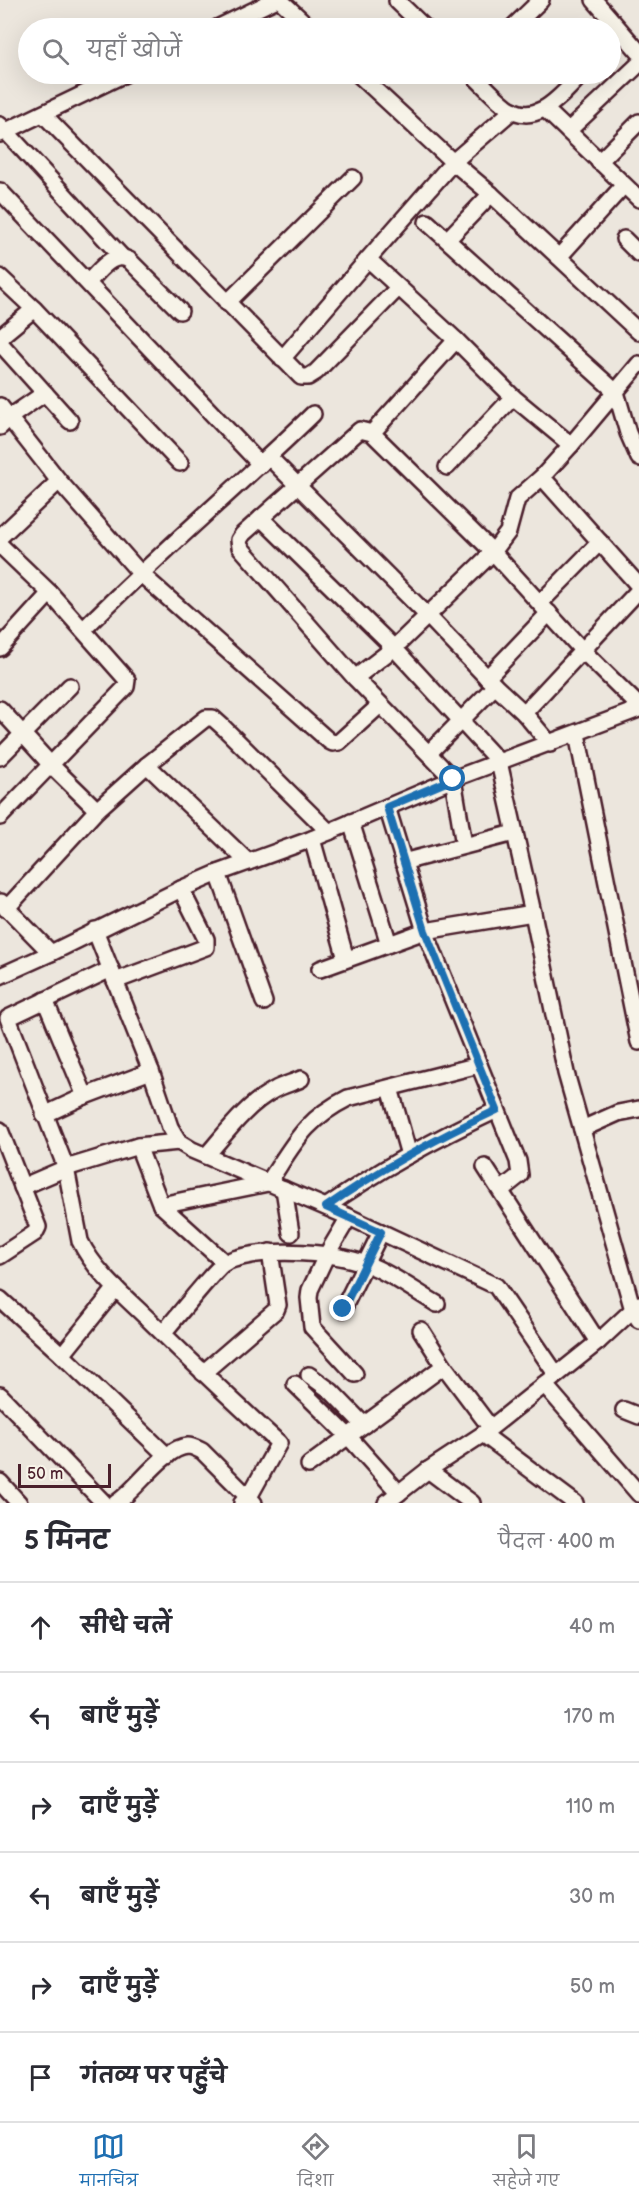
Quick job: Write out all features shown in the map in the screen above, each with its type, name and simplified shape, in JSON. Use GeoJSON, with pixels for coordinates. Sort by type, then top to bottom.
{"type":"FeatureCollection","features":[{"type":"Feature","properties":{"kind":"street"},"geometry":{"type":"LineString","coordinates":[[237,18],[274,0]]}},
{"type":"Feature","properties":{"kind":"street"},"geometry":{"type":"LineString","coordinates":[[280,0],[299,18]]}},
{"type":"Feature","properties":{"kind":"street"},"geometry":{"type":"LineString","coordinates":[[398,0],[415,18]]}},
{"type":"Feature","properties":{"kind":"street"},"geometry":{"type":"LineString","coordinates":[[522,18],[541,0]]}},
{"type":"Feature","properties":{"kind":"street"},"geometry":{"type":"LineString","coordinates":[[594,0],[610,18]]}},
{"type":"Feature","properties":{"kind":"street"},"geometry":{"type":"LineString","coordinates":[[622,32],[639,52]]}},
{"type":"Feature","properties":{"kind":"street"},"geometry":{"type":"LineString","coordinates":[[621,81],[639,64]]}},
{"type":"Feature","properties":{"kind":"street"},"geometry":{"type":"LineString","coordinates":[[104,84],[43,114],[2,130],[121,256],[129,260],[180,311]]}},
{"type":"Feature","properties":{"kind":"street"},"geometry":{"type":"LineString","coordinates":[[369,84],[639,332]]}},
{"type":"Feature","properties":{"kind":"street"},"geometry":{"type":"LineString","coordinates":[[482,84],[507,108],[528,113],[538,113],[545,109],[572,84]]}},
{"type":"Feature","properties":{"kind":"street"},"geometry":{"type":"LineString","coordinates":[[568,131],[618,84]]}},
{"type":"Feature","properties":{"kind":"street"},"geometry":{"type":"LineString","coordinates":[[545,109],[639,199]]}},
{"type":"Feature","properties":{"kind":"street"},"geometry":{"type":"LineString","coordinates":[[282,359],[453,162],[513,110]]}},
{"type":"Feature","properties":{"kind":"street"},"geometry":{"type":"LineString","coordinates":[[43,114],[301,377],[308,377],[316,372],[398,288]]}},
{"type":"Feature","properties":{"kind":"street"},"geometry":{"type":"LineString","coordinates":[[599,162],[639,122]]}},
{"type":"Feature","properties":{"kind":"street"},"geometry":{"type":"LineString","coordinates":[[227,303],[352,178]]}},
{"type":"Feature","properties":{"kind":"street"},"geometry":{"type":"LineString","coordinates":[[559,257],[624,185]]}},
{"type":"Feature","properties":{"kind":"street"},"geometry":{"type":"LineString","coordinates":[[0,191],[265,461],[297,485],[428,615],[491,682],[524,713],[550,744]]}},
{"type":"Feature","properties":{"kind":"street"},"geometry":{"type":"LineString","coordinates":[[448,239],[491,194]]}},
{"type":"Feature","properties":{"kind":"street"},"geometry":{"type":"LineString","coordinates":[[427,222],[616,392],[634,431],[639,458]]}},
{"type":"Feature","properties":{"kind":"street"},"geometry":{"type":"LineString","coordinates":[[624,239],[639,254]]}},
{"type":"Feature","properties":{"kind":"street"},"geometry":{"type":"LineString","coordinates":[[88,282],[114,257],[121,256]]}},
{"type":"Feature","properties":{"kind":"street"},"geometry":{"type":"LineString","coordinates":[[368,259],[456,340],[513,397],[571,445]]}},
{"type":"Feature","properties":{"kind":"street"},"geometry":{"type":"LineString","coordinates":[[0,277],[34,309],[180,463]]}},
{"type":"Feature","properties":{"kind":"street"},"geometry":{"type":"LineString","coordinates":[[34,309],[1,345],[70,421]]}},
{"type":"Feature","properties":{"kind":"street"},"geometry":{"type":"LineString","coordinates":[[372,433],[456,340]]}},
{"type":"Feature","properties":{"kind":"street"},"geometry":{"type":"LineString","coordinates":[[355,678],[394,648],[493,552],[508,532],[517,499],[542,477],[571,445],[639,364]]}},
{"type":"Feature","properties":{"kind":"street"},"geometry":{"type":"LineString","coordinates":[[616,392],[639,382]]}},
{"type":"Feature","properties":{"kind":"street"},"geometry":{"type":"LineString","coordinates":[[45,393],[3,417],[140,573],[329,741],[339,742],[380,705]]}},
{"type":"Feature","properties":{"kind":"street"},"geometry":{"type":"LineString","coordinates":[[447,467],[513,397]]}},
{"type":"Feature","properties":{"kind":"street"},"geometry":{"type":"LineString","coordinates":[[83,630],[140,573],[265,461],[313,414]]}},
{"type":"Feature","properties":{"kind":"street"},"geometry":{"type":"LineString","coordinates":[[2,971],[51,953],[218,873],[312,839],[453,779],[550,744],[639,708],[493,552],[372,433],[360,430],[243,534],[239,540],[240,547],[355,678],[453,779],[464,845]]}},
{"type":"Feature","properties":{"kind":"street"},"geometry":{"type":"LineString","coordinates":[[524,713],[584,651],[639,588],[542,477]]}},
{"type":"Feature","properties":{"kind":"street"},"geometry":{"type":"LineString","coordinates":[[0,537],[59,481]]}},
{"type":"Feature","properties":{"kind":"street"},"geometry":{"type":"LineString","coordinates":[[261,518],[394,648],[499,762],[566,1073],[637,1312],[486,1430],[428,1470],[386,1503]]}},
{"type":"Feature","properties":{"kind":"street"},"geometry":{"type":"LineString","coordinates":[[429,753],[460,722],[544,608],[600,542]]}},
{"type":"Feature","properties":{"kind":"street"},"geometry":{"type":"LineString","coordinates":[[0,545],[50,593],[127,680],[126,687],[0,817]]}},
{"type":"Feature","properties":{"kind":"street"},"geometry":{"type":"LineString","coordinates":[[0,648],[50,593]]}},
{"type":"Feature","properties":{"kind":"street"},"geometry":{"type":"LineString","coordinates":[[0,757],[70,687]]}},
{"type":"Feature","properties":{"kind":"street"},"geometry":{"type":"LineString","coordinates":[[0,709],[51,765],[97,810]]}},
{"type":"Feature","properties":{"kind":"street"},"geometry":{"type":"LineString","coordinates":[[51,953],[3,905],[97,810],[147,765],[206,718],[213,718],[329,832]]}},
{"type":"Feature","properties":{"kind":"street"},"geometry":{"type":"LineString","coordinates":[[576,734],[639,1042]]}},
{"type":"Feature","properties":{"kind":"street"},"geometry":{"type":"LineString","coordinates":[[147,765],[248,862]]}},
{"type":"Feature","properties":{"kind":"street"},"geometry":{"type":"LineString","coordinates":[[387,807],[425,931],[518,1161],[520,1175],[501,1190]]}},
{"type":"Feature","properties":{"kind":"street"},"geometry":{"type":"LineString","coordinates":[[351,822],[389,944]]}},
{"type":"Feature","properties":{"kind":"street"},"geometry":{"type":"LineString","coordinates":[[403,862],[514,833]]}},
{"type":"Feature","properties":{"kind":"street"},"geometry":{"type":"LineString","coordinates":[[312,839],[346,960]]}},
{"type":"Feature","properties":{"kind":"street"},"geometry":{"type":"LineString","coordinates":[[218,873],[264,1002]]}},
{"type":"Feature","properties":{"kind":"street"},"geometry":{"type":"LineString","coordinates":[[116,1503],[166,1456],[182,1447],[190,1446],[202,1451],[248,1501],[279,1443],[203,1373],[93,1263],[80,1241],[66,1168],[8,1018],[45,1000],[113,975],[206,947],[206,939],[181,889]]}},
{"type":"Feature","properties":{"kind":"street"},"geometry":{"type":"LineString","coordinates":[[320,969],[425,931],[533,913]]}},
{"type":"Feature","properties":{"kind":"street"},"geometry":{"type":"LineString","coordinates":[[95,930],[151,1071],[170,1126],[179,1142]]}},
{"type":"Feature","properties":{"kind":"street"},"geometry":{"type":"LineString","coordinates":[[45,1000],[85,1096]]}},
{"type":"Feature","properties":{"kind":"street"},"geometry":{"type":"LineString","coordinates":[[160,1205],[268,1183],[303,1130],[313,1120],[348,1098],[479,1065]]}},
{"type":"Feature","properties":{"kind":"street"},"geometry":{"type":"LineString","coordinates":[[44,1115],[85,1096],[151,1071]]}},
{"type":"Feature","properties":{"kind":"street"},"geometry":{"type":"LineString","coordinates":[[206,1156],[234,1123],[261,1098],[301,1079]]}},
{"type":"Feature","properties":{"kind":"street"},"geometry":{"type":"LineString","coordinates":[[390,1088],[409,1155]]}},
{"type":"Feature","properties":{"kind":"street"},"geometry":{"type":"LineString","coordinates":[[582,1129],[618,1113],[639,1109]]}},
{"type":"Feature","properties":{"kind":"street"},"geometry":{"type":"LineString","coordinates":[[326,1207],[363,1181],[441,1136],[497,1110]]}},
{"type":"Feature","properties":{"kind":"street"},"geometry":{"type":"LineString","coordinates":[[0,1256],[35,1233],[38,1227],[2,1140]]}},
{"type":"Feature","properties":{"kind":"street"},"geometry":{"type":"LineString","coordinates":[[22,1187],[66,1168],[138,1146],[179,1142],[206,1156],[349,1217],[496,1286],[550,1379],[639,1494]]}},
{"type":"Feature","properties":{"kind":"street"},"geometry":{"type":"LineString","coordinates":[[138,1146],[160,1205],[225,1263]]}},
{"type":"Feature","properties":{"kind":"street"},"geometry":{"type":"LineString","coordinates":[[485,1167],[598,1342]]}},
{"type":"Feature","properties":{"kind":"street"},"geometry":{"type":"LineString","coordinates":[[284,1189],[291,1233]]}},
{"type":"Feature","properties":{"kind":"street"},"geometry":{"type":"LineString","coordinates":[[349,1217],[327,1254],[310,1290],[312,1327],[356,1374]]}},
{"type":"Feature","properties":{"kind":"street"},"geometry":{"type":"LineString","coordinates":[[343,1309],[381,1232]]}},
{"type":"Feature","properties":{"kind":"street"},"geometry":{"type":"LineString","coordinates":[[162,1333],[225,1263],[270,1252],[327,1254],[366,1264],[379,1269],[437,1305]]}},
{"type":"Feature","properties":{"kind":"street"},"geometry":{"type":"LineString","coordinates":[[203,1373],[276,1310],[278,1305],[270,1252]]}},
{"type":"Feature","properties":{"kind":"street"},"geometry":{"type":"LineString","coordinates":[[62,1355],[116,1288]]}},
{"type":"Feature","properties":{"kind":"street"},"geometry":{"type":"LineString","coordinates":[[0,1299],[62,1355],[166,1456]]}},
{"type":"Feature","properties":{"kind":"street"},"geometry":{"type":"LineString","coordinates":[[421,1330],[486,1430],[575,1503]]}},
{"type":"Feature","properties":{"kind":"street"},"geometry":{"type":"LineString","coordinates":[[309,1465],[444,1366]]}},
{"type":"Feature","properties":{"kind":"street"},"geometry":{"type":"LineString","coordinates":[[309,1375],[331,1391],[364,1425]]}},
{"type":"Feature","properties":{"kind":"street"},"geometry":{"type":"LineString","coordinates":[[295,1384],[348,1436],[399,1493]]}},
{"type":"Feature","properties":{"kind":"street"},"geometry":{"type":"LineString","coordinates":[[0,1395],[104,1503]]}},
{"type":"Feature","properties":{"kind":"street"},"geometry":{"type":"LineString","coordinates":[[624,1410],[639,1416]]}},
{"type":"Feature","properties":{"kind":"street"},"geometry":{"type":"LineString","coordinates":[[428,1470],[472,1503]]}},
{"type":"Feature","properties":{"kind":"street"},"geometry":{"type":"LineString","coordinates":[[0,1482],[19,1503]]}},
{"type":"Feature","properties":{"kind":"route"},"geometry":{"type":"LineString","coordinates":[[343,1309],[381,1232],[326,1207],[363,1181],[441,1136],[497,1110],[425,931],[387,807],[453,779]]}}]}
